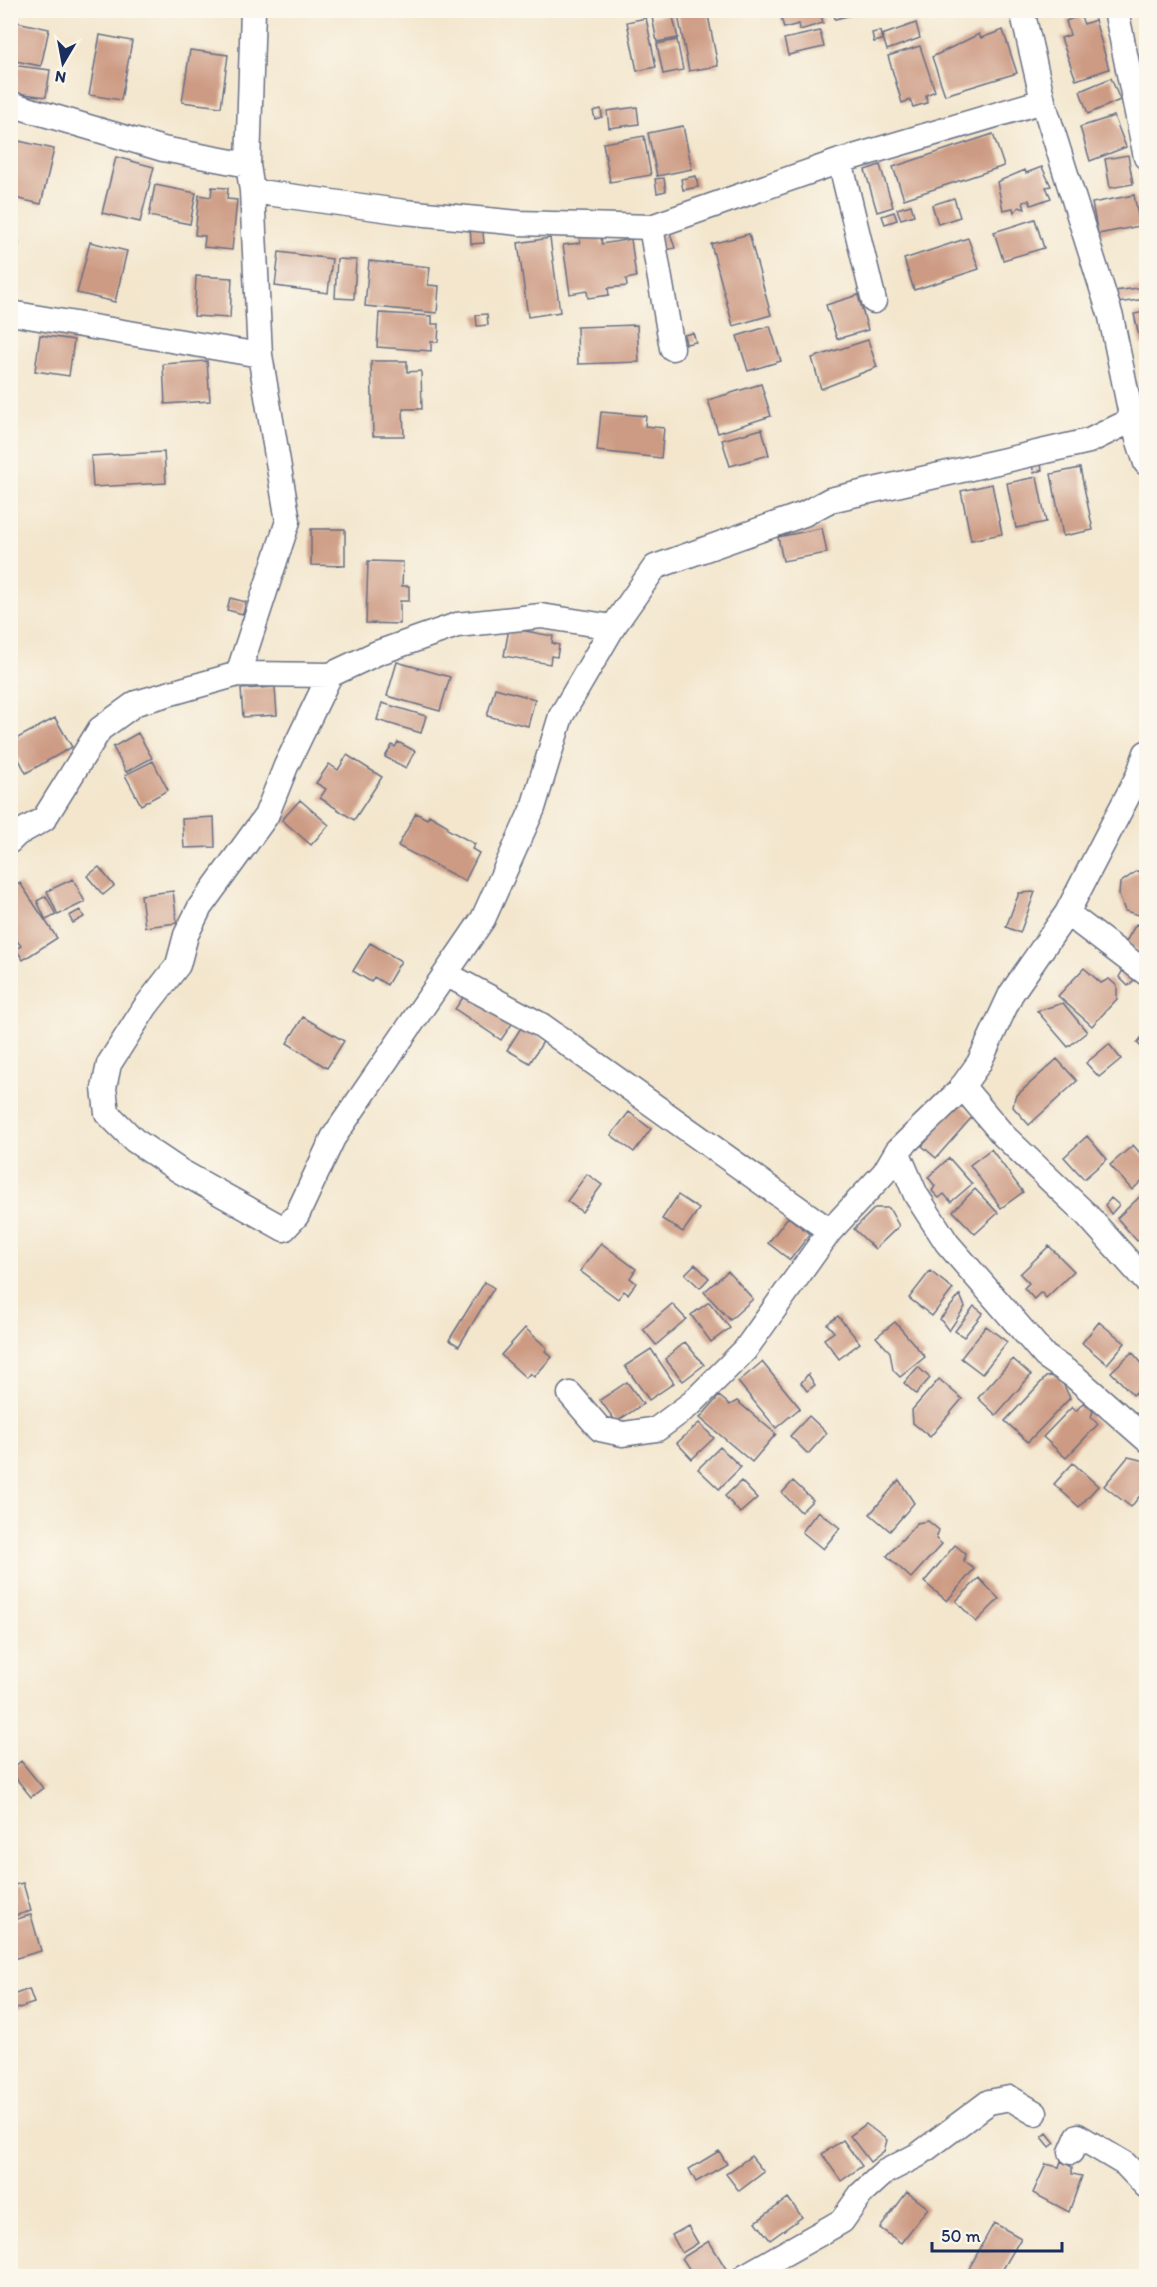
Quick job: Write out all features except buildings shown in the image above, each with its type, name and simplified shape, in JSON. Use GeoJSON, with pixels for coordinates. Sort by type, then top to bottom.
{"type":"FeatureCollection","features":[{"type":"Feature","properties":{"kind":"street"},"geometry":{"type":"LineString","coordinates":[[238,674],[288,521],[260,355],[252,191],[248,165],[253,10]]}},
{"type":"Feature","properties":{"kind":"street"},"geometry":{"type":"LineString","coordinates":[[1022,10],[1043,101],[1111,317],[1132,420],[1146,463]]}},
{"type":"Feature","properties":{"kind":"street"},"geometry":{"type":"LineString","coordinates":[[1116,10],[1146,157]]}},
{"type":"Feature","properties":{"kind":"street"},"geometry":{"type":"LineString","coordinates":[[252,191],[405,212],[519,223],[651,227],[840,161],[1043,101]]}},
{"type":"Feature","properties":{"kind":"street"},"geometry":{"type":"LineString","coordinates":[[10,104],[163,149],[248,165]]}},
{"type":"Feature","properties":{"kind":"street"},"geometry":{"type":"LineString","coordinates":[[840,161],[874,301]]}},
{"type":"Feature","properties":{"kind":"street"},"geometry":{"type":"LineString","coordinates":[[651,227],[672,348]]}},
{"type":"Feature","properties":{"kind":"street"},"geometry":{"type":"LineString","coordinates":[[10,313],[260,355]]}},
{"type":"Feature","properties":{"kind":"street"},"geometry":{"type":"LineString","coordinates":[[330,675],[286,766],[266,816],[200,907],[186,935],[178,965],[146,1006],[109,1064],[104,1088],[107,1113],[134,1140],[180,1171],[284,1229],[297,1215],[333,1138],[483,919],[532,808],[561,716],[612,627],[655,567],[804,514],[830,500],[1089,441],[1132,420]]}},
{"type":"Feature","properties":{"kind":"street"},"geometry":{"type":"LineString","coordinates":[[10,841],[17,834],[44,819],[100,729],[136,703],[238,674],[330,675],[377,653],[457,625],[541,616],[612,627]]}},
{"type":"Feature","properties":{"kind":"street"},"geometry":{"type":"LineString","coordinates":[[570,1394],[600,1430],[623,1434],[657,1429],[692,1403],[745,1350],[830,1230],[884,1173],[897,1151],[923,1128],[962,1086],[979,1062],[1011,994],[1067,913],[1138,776],[1146,753]]}},
{"type":"Feature","properties":{"kind":"street"},"geometry":{"type":"LineString","coordinates":[[1067,913],[1146,973]]}},
{"type":"Feature","properties":{"kind":"street"},"geometry":{"type":"LineString","coordinates":[[446,974],[542,1025],[830,1230]]}},
{"type":"Feature","properties":{"kind":"street"},"geometry":{"type":"LineString","coordinates":[[962,1086],[1004,1136],[1087,1215],[1146,1281]]}},
{"type":"Feature","properties":{"kind":"street"},"geometry":{"type":"LineString","coordinates":[[897,1151],[916,1195],[947,1243],[1045,1356],[1075,1377],[1146,1439]]}},
{"type":"Feature","properties":{"kind":"street"},"geometry":{"type":"LineString","coordinates":[[745,2277],[842,2221],[861,2194],[885,2172],[918,2155],[989,2102],[1010,2098],[1035,2113]]}},
{"type":"Feature","properties":{"kind":"street"},"geometry":{"type":"LineString","coordinates":[[1071,2152],[1078,2136],[1125,2164],[1146,2186]]}}]}
